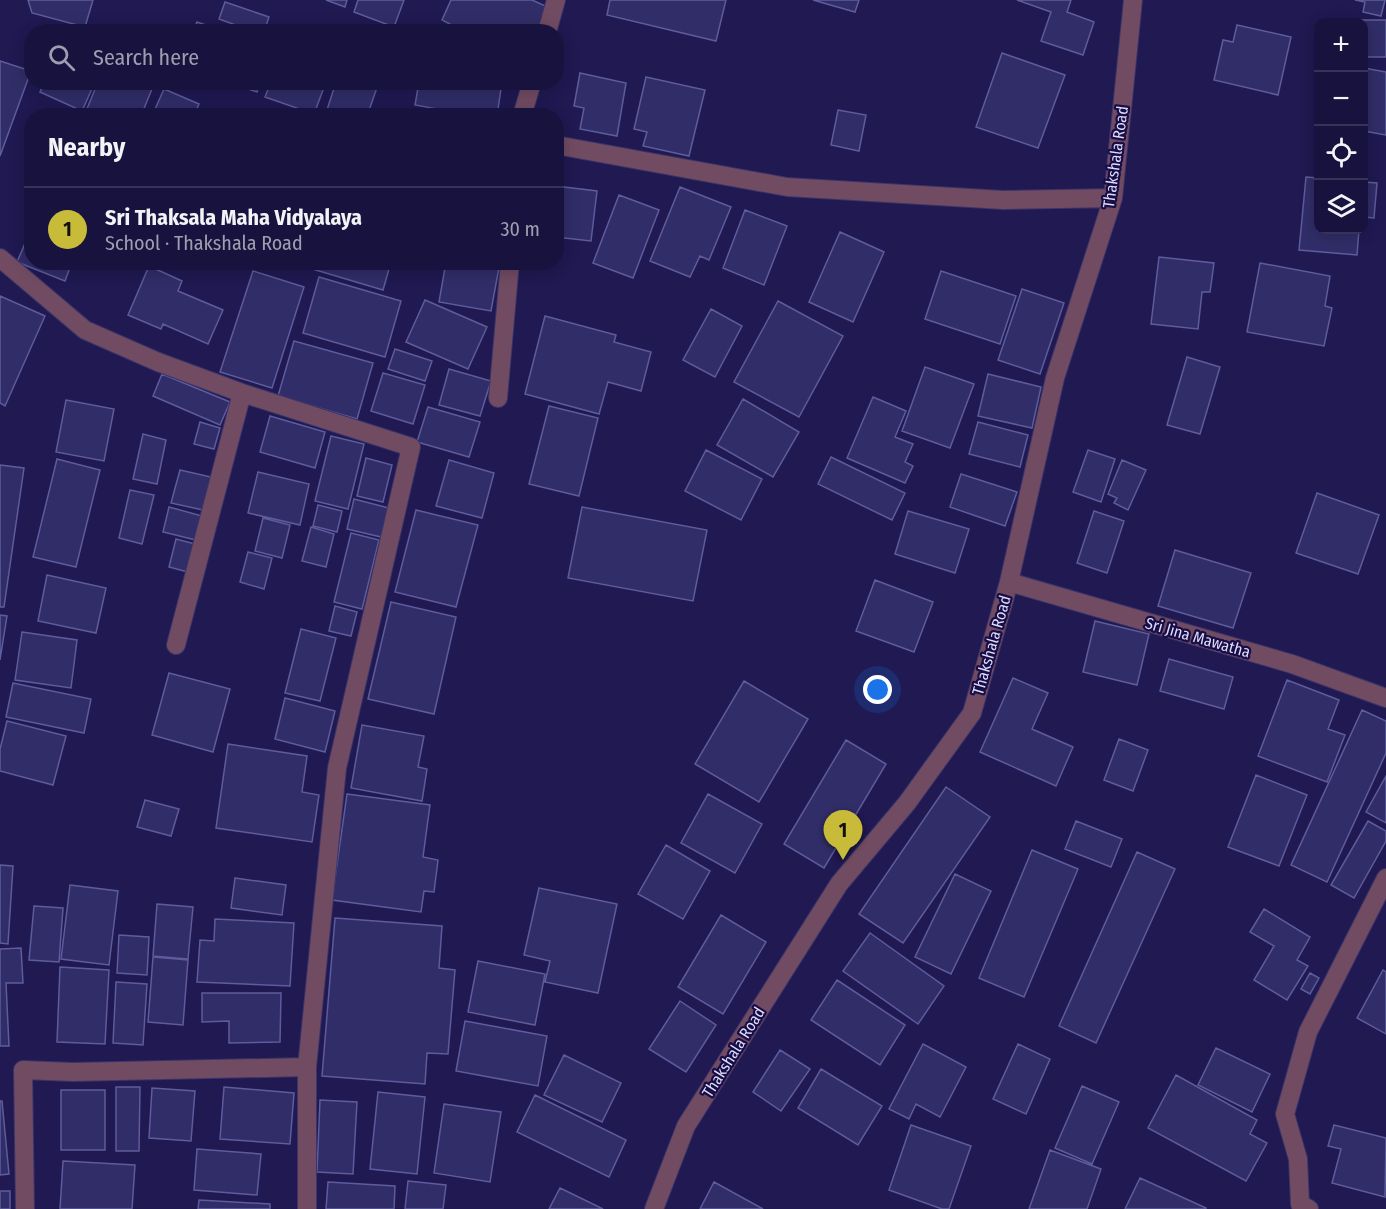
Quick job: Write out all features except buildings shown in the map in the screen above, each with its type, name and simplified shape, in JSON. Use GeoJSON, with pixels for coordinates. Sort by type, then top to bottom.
{"type":"FeatureCollection","features":[{"type":"Feature","properties":{"kind":"street"},"geometry":{"type":"LineString","coordinates":[[549,24],[556,0]]}},
{"type":"Feature","properties":{"kind":"street","name":"Thakshala Road"},"geometry":{"type":"LineString","coordinates":[[654,1209],[686,1126],[839,884],[907,802],[972,713],[1009,582],[1055,378],[1113,198],[1133,0]]}},
{"type":"Feature","properties":{"kind":"street"},"geometry":{"type":"LineString","coordinates":[[524,108],[530,90]]}},
{"type":"Feature","properties":{"kind":"street"},"geometry":{"type":"LineString","coordinates":[[564,146],[787,187],[1003,200],[1113,198]]}},
{"type":"Feature","properties":{"kind":"street"},"geometry":{"type":"LineString","coordinates":[[0,258],[85,330],[158,362],[242,393],[411,447],[337,768],[307,1067],[307,1209]]}},
{"type":"Feature","properties":{"kind":"street"},"geometry":{"type":"LineString","coordinates":[[498,398],[509,270]]}},
{"type":"Feature","properties":{"kind":"street"},"geometry":{"type":"LineString","coordinates":[[176,645],[242,393]]}},
{"type":"Feature","properties":{"kind":"street","name":"Sri Jina Mawatha"},"geometry":{"type":"LineString","coordinates":[[1009,582],[1292,664],[1386,698]]}},
{"type":"Feature","properties":{"kind":"street"},"geometry":{"type":"LineString","coordinates":[[1302,1207],[1298,1159],[1285,1114],[1308,1032],[1386,878]]}},
{"type":"Feature","properties":{"kind":"street"},"geometry":{"type":"LineString","coordinates":[[25,1209],[22,1070],[73,1072],[307,1067]]}},
{"type":"Feature","properties":{"kind":"place","name":"Sri Thaksala Maha Vidyalaya"},"geometry":{"type":"Point","coordinates":[843,860]}}]}
